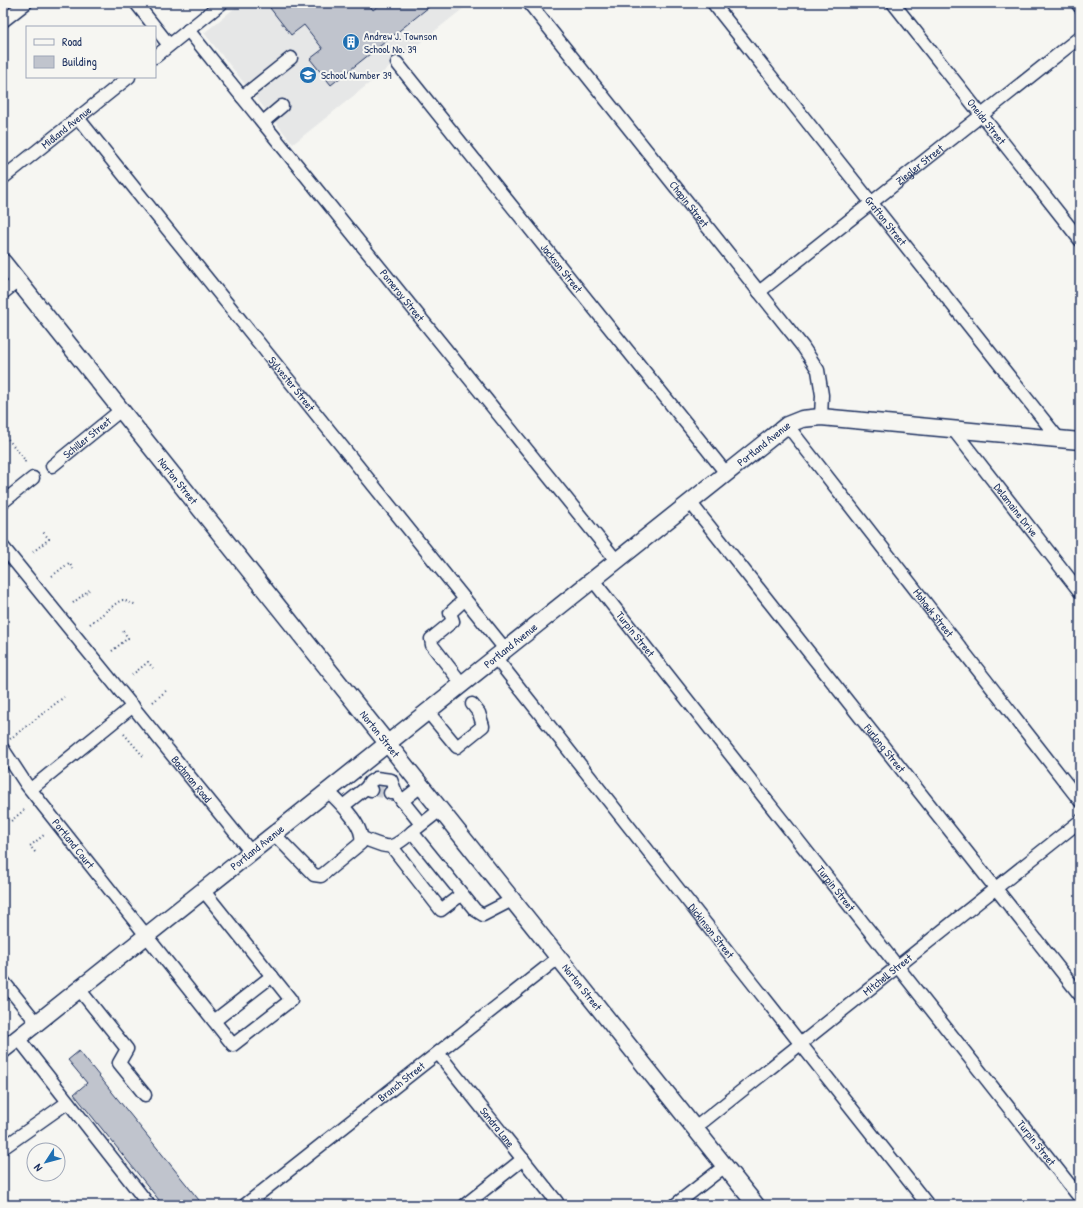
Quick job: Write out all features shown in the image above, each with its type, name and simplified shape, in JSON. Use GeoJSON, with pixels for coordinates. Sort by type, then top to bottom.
{"type":"FeatureCollection","features":[{"type":"Feature","properties":{"kind":"main road","name":"Norton Street"},"geometry":{"type":"LineString","coordinates":[[3,262],[756,1205]]}},
{"type":"Feature","properties":{"kind":"main road","name":"Portland Avenue"},"geometry":{"type":"LineString","coordinates":[[3,1050],[787,425],[802,419],[821,417],[1080,440]]}},
{"type":"Feature","properties":{"kind":"street"},"geometry":{"type":"LineString","coordinates":[[3,21],[26,3]]}},
{"type":"Feature","properties":{"kind":"street"},"geometry":{"type":"LineString","coordinates":[[136,3],[154,26]]}},
{"type":"Feature","properties":{"kind":"street"},"geometry":{"type":"LineString","coordinates":[[156,55],[222,3]]}},
{"type":"Feature","properties":{"kind":"street","name":"Chapin Street"},"geometry":{"type":"LineString","coordinates":[[529,3],[804,347],[818,370],[822,395],[821,417]]}},
{"type":"Feature","properties":{"kind":"street","name":"Grafton Street"},"geometry":{"type":"LineString","coordinates":[[713,3],[1058,438]]}},
{"type":"Feature","properties":{"kind":"street","name":"Oneida Street"},"geometry":{"type":"LineString","coordinates":[[892,3],[1080,240]]}},
{"type":"Feature","properties":{"kind":"street"},"geometry":{"type":"LineString","coordinates":[[1077,3],[1080,7]]}},
{"type":"Feature","properties":{"kind":"street"},"geometry":{"type":"LineString","coordinates":[[156,28],[169,45]]}},
{"type":"Feature","properties":{"kind":"street","name":"Pomeroy Street"},"geometry":{"type":"LineString","coordinates":[[188,30],[616,560]]}},
{"type":"Feature","properties":{"kind":"street","name":"Ziegler Street"},"geometry":{"type":"LineString","coordinates":[[759,292],[1080,37]]}},
{"type":"Feature","properties":{"kind":"street"},"geometry":{"type":"LineString","coordinates":[[242,97],[290,58]]}},
{"type":"Feature","properties":{"kind":"street","name":"Jackson Street"},"geometry":{"type":"LineString","coordinates":[[397,63],[726,473]]}},
{"type":"Feature","properties":{"kind":"street","name":"Midland Avenue"},"geometry":{"type":"LineString","coordinates":[[3,178],[128,78]]}},
{"type":"Feature","properties":{"kind":"street"},"geometry":{"type":"LineString","coordinates":[[263,122],[282,106]]}},
{"type":"Feature","properties":{"kind":"street","name":"Sylvester Street"},"geometry":{"type":"LineString","coordinates":[[78,118],[465,599],[500,653]]}},
{"type":"Feature","properties":{"kind":"street"},"geometry":{"type":"LineString","coordinates":[[3,293],[18,281]]}},
{"type":"Feature","properties":{"kind":"street","name":"Schiller Street"},"geometry":{"type":"LineString","coordinates":[[52,466],[121,410]]}},
{"type":"Feature","properties":{"kind":"street","name":"Mohawk Street"},"geometry":{"type":"LineString","coordinates":[[787,425],[1080,801]]}},
{"type":"Feature","properties":{"kind":"street","name":"Delamaine Drive"},"geometry":{"type":"LineString","coordinates":[[952,428],[1080,592]]}},
{"type":"Feature","properties":{"kind":"street"},"geometry":{"type":"LineString","coordinates":[[3,502],[33,478]]}},
{"type":"Feature","properties":{"kind":"street","name":"Furlong Street"},"geometry":{"type":"LineString","coordinates":[[690,502],[1080,996]]}},
{"type":"Feature","properties":{"kind":"street"},"geometry":{"type":"LineString","coordinates":[[3,547],[133,706],[31,789]]}},
{"type":"Feature","properties":{"kind":"street","name":"Turpin Street"},"geometry":{"type":"LineString","coordinates":[[592,579],[1080,1198]]}},
{"type":"Feature","properties":{"kind":"street"},"geometry":{"type":"LineString","coordinates":[[462,684],[432,645],[431,639],[453,622],[450,613],[465,599]]}},
{"type":"Feature","properties":{"kind":"street","name":"Dickinson Street"},"geometry":{"type":"LineString","coordinates":[[500,653],[801,1044],[928,1205]]}},
{"type":"Feature","properties":{"kind":"street"},"geometry":{"type":"LineString","coordinates":[[428,712],[457,747],[483,726],[479,713],[472,704]]}},
{"type":"Feature","properties":{"kind":"street","name":"Bachman Road"},"geometry":{"type":"LineString","coordinates":[[133,706],[251,852]]}},
{"type":"Feature","properties":{"kind":"street","name":"Portland Court"},"geometry":{"type":"LineString","coordinates":[[6,744],[7,762],[31,789],[233,1045],[291,1000],[272,976]]}},
{"type":"Feature","properties":{"kind":"street"},"geometry":{"type":"LineString","coordinates":[[343,806],[369,789],[370,782],[376,778],[391,780],[396,796],[462,894],[475,910],[483,915],[512,900]]}},
{"type":"Feature","properties":{"kind":"street"},"geometry":{"type":"LineString","coordinates":[[396,796],[421,786]]}},
{"type":"Feature","properties":{"kind":"street"},"geometry":{"type":"LineString","coordinates":[[274,834],[314,875],[321,876],[361,843],[362,838],[360,830],[343,806],[328,791]]}},
{"type":"Feature","properties":{"kind":"street"},"geometry":{"type":"LineString","coordinates":[[362,838],[387,847],[392,847],[400,843],[440,810]]}},
{"type":"Feature","properties":{"kind":"street","name":"Mitchell Street"},"geometry":{"type":"LineString","coordinates":[[694,1128],[1080,822]]}},
{"type":"Feature","properties":{"kind":"street"},"geometry":{"type":"LineString","coordinates":[[392,847],[441,910],[462,894]]}},
{"type":"Feature","properties":{"kind":"street"},"geometry":{"type":"LineString","coordinates":[[203,890],[272,976],[214,1021]]}},
{"type":"Feature","properties":{"kind":"street","name":"Branch Street"},"geometry":{"type":"LineString","coordinates":[[245,1205],[558,958]]}},
{"type":"Feature","properties":{"kind":"street"},"geometry":{"type":"LineString","coordinates":[[3,981],[37,1023]]}},
{"type":"Feature","properties":{"kind":"street"},"geometry":{"type":"LineString","coordinates":[[79,989],[127,1049],[120,1063],[145,1095]]}},
{"type":"Feature","properties":{"kind":"street"},"geometry":{"type":"LineString","coordinates":[[18,1038],[149,1205]]}},
{"type":"Feature","properties":{"kind":"street","name":"Sandra Lane"},"geometry":{"type":"LineString","coordinates":[[438,1053],[557,1202]]}},
{"type":"Feature","properties":{"kind":"street"},"geometry":{"type":"LineString","coordinates":[[3,1148],[30,1127],[44,1121],[68,1102]]}},
{"type":"Feature","properties":{"kind":"street"},"geometry":{"type":"LineString","coordinates":[[465,1205],[523,1159]]}},
{"type":"Feature","properties":{"kind":"street"},"geometry":{"type":"LineString","coordinates":[[675,1205],[725,1166]]}},
{"type":"Feature","properties":{"kind":"path"},"geometry":{"type":"LineString","coordinates":[[3,433],[25,460],[25,463]]}},
{"type":"Feature","properties":{"kind":"path"},"geometry":{"type":"LineString","coordinates":[[32,552],[49,539],[43,532]]}},
{"type":"Feature","properties":{"kind":"path"},"geometry":{"type":"LineString","coordinates":[[52,576],[68,563],[73,569]]}},
{"type":"Feature","properties":{"kind":"path"},"geometry":{"type":"LineString","coordinates":[[73,602],[89,590]]}},
{"type":"Feature","properties":{"kind":"path"},"geometry":{"type":"LineString","coordinates":[[90,624],[118,602],[123,600],[136,605]]}},
{"type":"Feature","properties":{"kind":"path"},"geometry":{"type":"LineString","coordinates":[[112,651],[128,638],[123,631]]}},
{"type":"Feature","properties":{"kind":"path"},"geometry":{"type":"LineString","coordinates":[[132,675],[148,662],[153,668]]}},
{"type":"Feature","properties":{"kind":"path"},"geometry":{"type":"LineString","coordinates":[[153,702],[167,690]]}},
{"type":"Feature","properties":{"kind":"path"},"geometry":{"type":"LineString","coordinates":[[6,744],[64,697]]}},
{"type":"Feature","properties":{"kind":"path"},"geometry":{"type":"LineString","coordinates":[[124,734],[144,757]]}},
{"type":"Feature","properties":{"kind":"path"},"geometry":{"type":"LineString","coordinates":[[6,815],[11,822],[24,810]]}},
{"type":"Feature","properties":{"kind":"path"},"geometry":{"type":"LineString","coordinates":[[35,852],[30,846],[44,835]]}},
{"type":"Feature","properties":{"kind":"shaded area","name":"School Number 39"},"geometry":{"type":"Polygon","coordinates":[[[241,3],[470,3],[293,144],[204,33],[241,3]]]}},
{"type":"Feature","properties":{"kind":"building","name":"Andrew J. Townson School No. 39"},"geometry":{"type":"Polygon","coordinates":[[[276,3],[368,3],[373,10],[382,3],[434,3],[331,85],[310,59],[323,49],[304,25],[291,35],[270,8],[276,3]]]}},
{"type":"Feature","properties":{"kind":"building"},"geometry":{"type":"Polygon","coordinates":[[[79,1051],[203,1205],[163,1205],[74,1094],[87,1083],[68,1060],[79,1051]]]}},
{"type":"Feature","properties":{"kind":"tunnel"},"geometry":{"type":"LineString","coordinates":[[371,790],[390,793]]}},
{"type":"Feature","properties":{"kind":"place","name":"Andrew J. Townson School No. 39"},"geometry":{"type":"Point","coordinates":[351,42]}},
{"type":"Feature","properties":{"kind":"place","name":"School Number 39"},"geometry":{"type":"Point","coordinates":[308,75]}}]}
